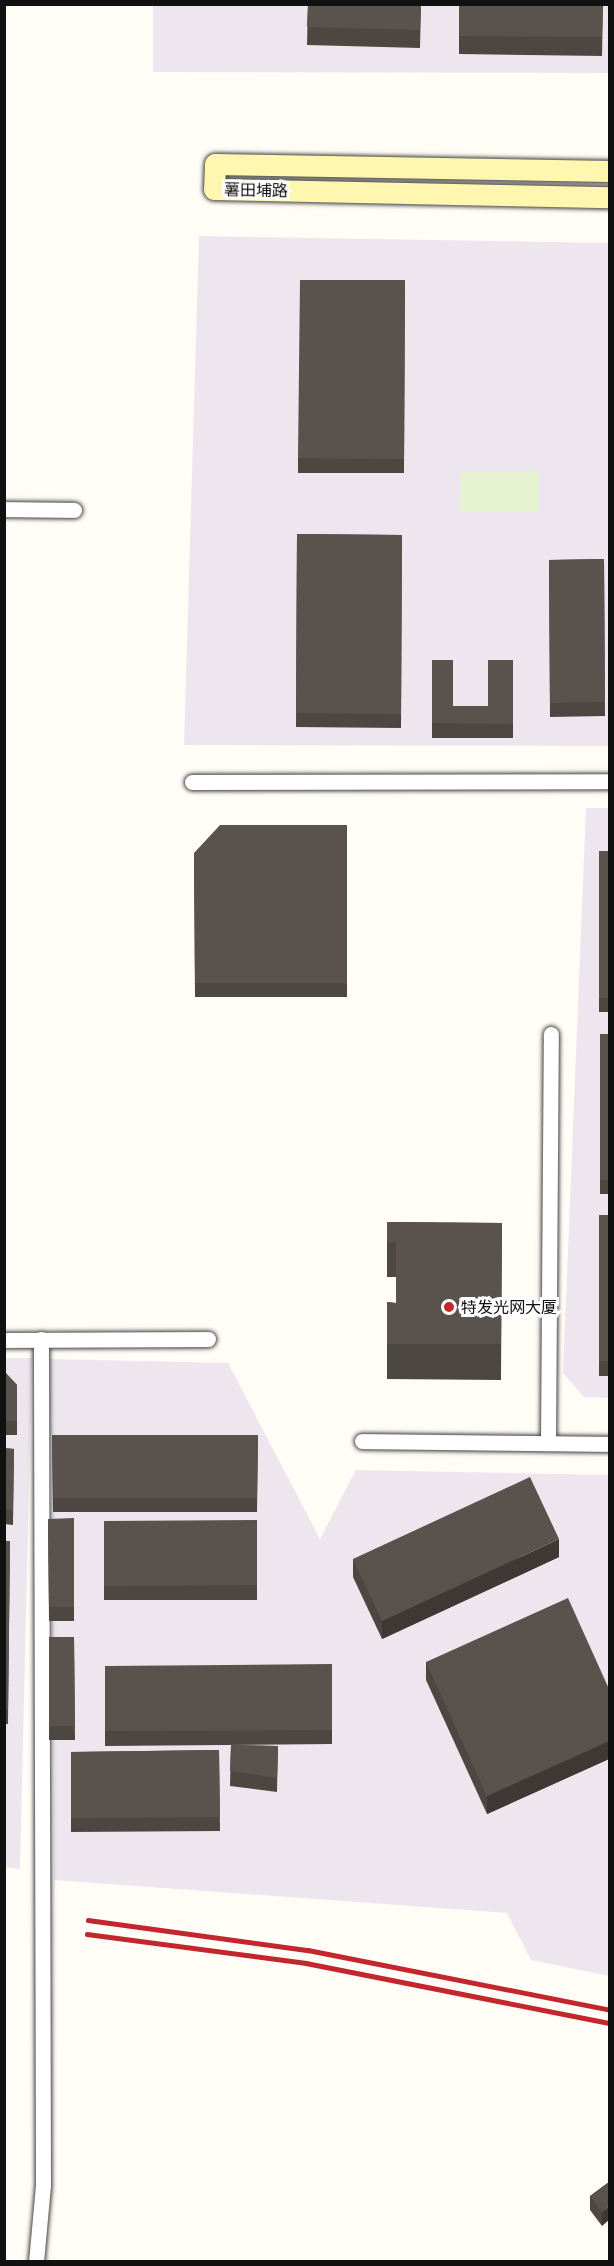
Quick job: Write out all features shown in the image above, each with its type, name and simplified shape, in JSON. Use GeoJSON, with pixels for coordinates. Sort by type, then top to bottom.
{"type":"FeatureCollection","features":[{"type":"Feature","properties":{"kind":"street","name":"薯田埔路"},"geometry":{"type":"LineString","coordinates":[[609,171],[214,164],[214,189],[609,197]]}},
{"type":"Feature","properties":{"kind":"street"},"geometry":{"type":"LineString","coordinates":[[4,509],[74,510]]}},
{"type":"Feature","properties":{"kind":"street"},"geometry":{"type":"LineString","coordinates":[[192,782],[609,781]]}},
{"type":"Feature","properties":{"kind":"street"},"geometry":{"type":"LineString","coordinates":[[548,1443],[552,1034]]}},
{"type":"Feature","properties":{"kind":"street"},"geometry":{"type":"LineString","coordinates":[[36,2262],[43,2185],[41,1339]]}},
{"type":"Feature","properties":{"kind":"street"},"geometry":{"type":"LineString","coordinates":[[4,1340],[208,1339]]}},
{"type":"Feature","properties":{"kind":"street"},"geometry":{"type":"LineString","coordinates":[[362,1440],[609,1444]]}},
{"type":"Feature","properties":{"kind":"shaded area"},"geometry":{"type":"Polygon","coordinates":[[[153,5],[609,5],[609,73],[153,72],[153,5]]]}},
{"type":"Feature","properties":{"kind":"shaded area"},"geometry":{"type":"Polygon","coordinates":[[[199,236],[609,243],[609,746],[184,745],[199,236]]]}},
{"type":"Feature","properties":{"kind":"shaded area"},"geometry":{"type":"Polygon","coordinates":[[[586,808],[609,808],[609,1398],[584,1397],[563,1373],[586,808]]]}},
{"type":"Feature","properties":{"kind":"shaded area"},"geometry":{"type":"Polygon","coordinates":[[[5,1358],[32,1358],[20,1869],[5,1867],[5,1358]]]}},
{"type":"Feature","properties":{"kind":"shaded area"},"geometry":{"type":"Polygon","coordinates":[[[50,1359],[228,1363],[320,1539],[356,1470],[609,1475],[609,1976],[531,1960],[507,1913],[54,1880],[50,1359]]]}},
{"type":"Feature","properties":{"kind":"green space"},"geometry":{"type":"Polygon","coordinates":[[[461,472],[539,472],[539,512],[460,511],[461,472]]]}},
{"type":"Feature","properties":{"kind":"building"},"geometry":{"type":"Polygon","coordinates":[[[308,4],[421,4],[420,30],[307,27],[308,4]]]}},
{"type":"Feature","properties":{"kind":"building"},"geometry":{"type":"Polygon","coordinates":[[[459,4],[603,4],[602,37],[459,36],[459,4]]]}},
{"type":"Feature","properties":{"kind":"building"},"geometry":{"type":"Polygon","coordinates":[[[300,280],[405,280],[404,459],[298,458],[300,280]]]}},
{"type":"Feature","properties":{"kind":"building"},"geometry":{"type":"Polygon","coordinates":[[[297,534],[402,535],[401,714],[296,713],[297,534]]]}},
{"type":"Feature","properties":{"kind":"building"},"geometry":{"type":"Polygon","coordinates":[[[604,559],[605,702],[550,703],[549,560],[604,559]]]}},
{"type":"Feature","properties":{"kind":"building"},"geometry":{"type":"Polygon","coordinates":[[[432,660],[453,660],[453,706],[488,706],[488,660],[513,660],[513,724],[432,723],[432,660]]]}},
{"type":"Feature","properties":{"kind":"building"},"geometry":{"type":"Polygon","coordinates":[[[220,825],[347,825],[347,983],[195,983],[194,853],[220,825]]]}},
{"type":"Feature","properties":{"kind":"building"},"geometry":{"type":"Polygon","coordinates":[[[599,851],[609,851],[609,998],[599,998],[599,851]]]}},
{"type":"Feature","properties":{"kind":"building"},"geometry":{"type":"Polygon","coordinates":[[[600,1034],[609,1034],[609,1180],[600,1180],[600,1034]]]}},
{"type":"Feature","properties":{"kind":"building"},"geometry":{"type":"Polygon","coordinates":[[[599,1215],[609,1215],[609,1361],[599,1361],[599,1215]]]}},
{"type":"Feature","properties":{"kind":"building","name":"特发光网大厦"},"geometry":{"type":"Polygon","coordinates":[[[387,1222],[502,1223],[501,1344],[387,1344],[387,1302],[396,1303],[396,1242],[387,1242],[387,1222]]]}},
{"type":"Feature","properties":{"kind":"building"},"geometry":{"type":"Polygon","coordinates":[[[4,1371],[17,1385],[17,1421],[4,1421],[4,1371]]]}},
{"type":"Feature","properties":{"kind":"building"},"geometry":{"type":"Polygon","coordinates":[[[609,1384],[609,1423],[608,1423],[609,1384]]]}},
{"type":"Feature","properties":{"kind":"building"},"geometry":{"type":"Polygon","coordinates":[[[52,1435],[258,1435],[257,1498],[53,1498],[52,1435]]]}},
{"type":"Feature","properties":{"kind":"building"},"geometry":{"type":"Polygon","coordinates":[[[4,1448],[14,1449],[13,1510],[4,1510],[4,1448]]]}},
{"type":"Feature","properties":{"kind":"building"},"geometry":{"type":"Polygon","coordinates":[[[530,1477],[559,1539],[382,1621],[353,1559],[530,1477]]]}},
{"type":"Feature","properties":{"kind":"building"},"geometry":{"type":"Polygon","coordinates":[[[74,1518],[74,1607],[49,1607],[48,1519],[74,1518]]]}},
{"type":"Feature","properties":{"kind":"building"},"geometry":{"type":"Polygon","coordinates":[[[257,1520],[257,1585],[104,1586],[104,1521],[257,1520]]]}},
{"type":"Feature","properties":{"kind":"building"},"geometry":{"type":"Polygon","coordinates":[[[4,1541],[10,1541],[8,1710],[4,1710],[4,1541]]]}},
{"type":"Feature","properties":{"kind":"building"},"geometry":{"type":"Polygon","coordinates":[[[568,1598],[609,1689],[609,1741],[487,1796],[426,1662],[568,1598]]]}},
{"type":"Feature","properties":{"kind":"building"},"geometry":{"type":"Polygon","coordinates":[[[49,1637],[74,1637],[75,1726],[49,1726],[49,1637]]]}},
{"type":"Feature","properties":{"kind":"building"},"geometry":{"type":"Polygon","coordinates":[[[332,1664],[332,1730],[105,1731],[105,1666],[332,1664]]]}},
{"type":"Feature","properties":{"kind":"building"},"geometry":{"type":"Polygon","coordinates":[[[231,1745],[278,1746],[277,1778],[230,1771],[231,1745]]]}},
{"type":"Feature","properties":{"kind":"building"},"geometry":{"type":"Polygon","coordinates":[[[219,1750],[220,1817],[71,1818],[71,1752],[219,1750]]]}},
{"type":"Feature","properties":{"kind":"building"},"geometry":{"type":"Polygon","coordinates":[[[609,2182],[609,2206],[602,2212],[590,2196],[609,2182]]]}},
{"type":"Feature","properties":{"kind":"railway"},"geometry":{"type":"LineString","coordinates":[[88,1920],[308,1950],[610,2010]]}},
{"type":"Feature","properties":{"kind":"railway"},"geometry":{"type":"LineString","coordinates":[[87,1934],[306,1963],[610,2023]]}},
{"type":"Feature","properties":{"kind":"place","name":"特发光网大厦"},"geometry":{"type":"Point","coordinates":[449,1307]}}]}
